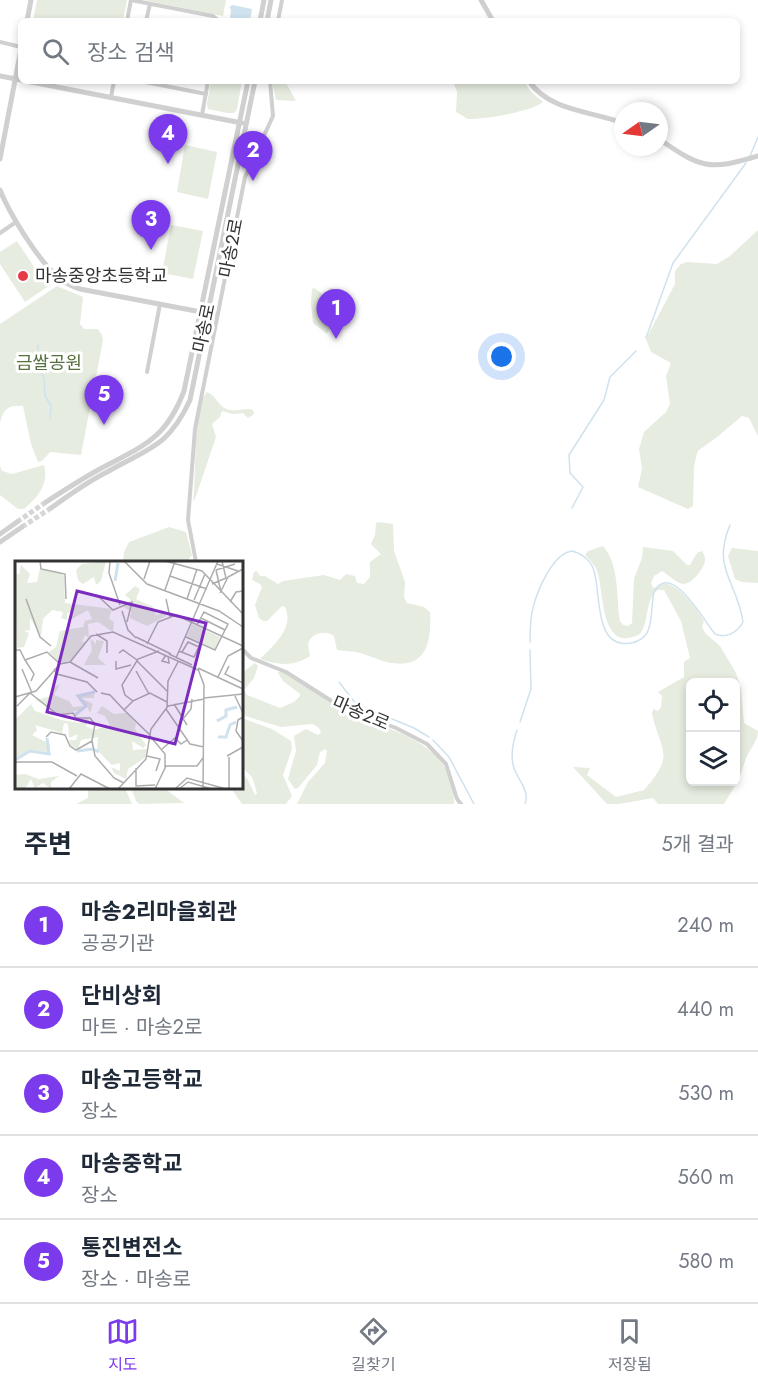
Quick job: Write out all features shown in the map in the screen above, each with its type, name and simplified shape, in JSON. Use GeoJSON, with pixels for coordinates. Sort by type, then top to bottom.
{"type":"FeatureCollection","features":[{"type":"Feature","properties":{"kind":"street"},"geometry":{"type":"LineString","coordinates":[[28,18],[31,0]]}},
{"type":"Feature","properties":{"kind":"street"},"geometry":{"type":"LineString","coordinates":[[128,18],[131,0],[215,18]]}},
{"type":"Feature","properties":{"kind":"street"},"geometry":{"type":"LineString","coordinates":[[261,18],[264,0]]}},
{"type":"Feature","properties":{"kind":"street"},"geometry":{"type":"LineString","coordinates":[[268,18],[271,0]]}},
{"type":"Feature","properties":{"kind":"street"},"geometry":{"type":"LineString","coordinates":[[279,18],[282,0]]}},
{"type":"Feature","properties":{"kind":"street"},"geometry":{"type":"LineString","coordinates":[[481,0],[491,18]]}},
{"type":"Feature","properties":{"kind":"street"},"geometry":{"type":"LineString","coordinates":[[147,18],[150,4]]}},
{"type":"Feature","properties":{"kind":"street"},"geometry":{"type":"LineString","coordinates":[[0,42],[18,47]]}},
{"type":"Feature","properties":{"kind":"street"},"geometry":{"type":"LineString","coordinates":[[0,76],[18,80],[0,159]]}},
{"type":"Feature","properties":{"kind":"street"},"geometry":{"type":"LineString","coordinates":[[42,84],[247,124]]}},
{"type":"Feature","properties":{"kind":"street"},"geometry":{"type":"LineString","coordinates":[[111,97],[113,84]]}},
{"type":"Feature","properties":{"kind":"street"},"geometry":{"type":"LineString","coordinates":[[155,84],[206,94]]}},
{"type":"Feature","properties":{"kind":"street"},"geometry":{"type":"LineString","coordinates":[[202,115],[208,84]]}},
{"type":"Feature","properties":{"kind":"street","name":"마송로"},"geometry":{"type":"LineString","coordinates":[[51,508],[109,470],[153,448],[174,428],[190,400],[247,84]]}},
{"type":"Feature","properties":{"kind":"street","name":"마송로"},"geometry":{"type":"LineString","coordinates":[[46,502],[90,474],[151,441],[167,426],[177,410],[204,313],[254,84]]}},
{"type":"Feature","properties":{"kind":"street","name":"마송2로"},"geometry":{"type":"LineString","coordinates":[[196,561],[188,520],[195,429],[245,177],[273,116],[270,84]]}},
{"type":"Feature","properties":{"kind":"street"},"geometry":{"type":"LineString","coordinates":[[531,84],[538,94],[555,104],[614,120]]}},
{"type":"Feature","properties":{"kind":"street"},"geometry":{"type":"LineString","coordinates":[[668,146],[686,158],[704,165],[724,165],[758,156]]}},
{"type":"Feature","properties":{"kind":"street"},"geometry":{"type":"LineString","coordinates":[[0,190],[17,222],[44,262],[63,281],[80,289],[217,315]]}},
{"type":"Feature","properties":{"kind":"street"},"geometry":{"type":"LineString","coordinates":[[0,233],[17,222]]}},
{"type":"Feature","properties":{"kind":"street"},"geometry":{"type":"LineString","coordinates":[[147,372],[160,304]]}},
{"type":"Feature","properties":{"kind":"street"},"geometry":{"type":"LineString","coordinates":[[0,534],[17,522]]}},
{"type":"Feature","properties":{"kind":"street"},"geometry":{"type":"LineString","coordinates":[[0,542],[22,527]]}},
{"type":"Feature","properties":{"kind":"street","name":"마송2로"},"geometry":{"type":"LineString","coordinates":[[243,650],[251,658],[286,672],[341,707],[396,728],[427,744],[446,764],[457,799],[461,804]]}},
{"type":"Feature","properties":{"kind":"green space"},"geometry":{"type":"Polygon","coordinates":[[[37,0],[127,0],[124,18],[34,18],[37,0]]]}},
{"type":"Feature","properties":{"kind":"green space"},"geometry":{"type":"Polygon","coordinates":[[[144,0],[226,0],[223,16],[144,0]]]}},
{"type":"Feature","properties":{"kind":"green space"},"geometry":{"type":"Polygon","coordinates":[[[210,84],[241,84],[237,109],[234,113],[208,109],[210,84]]]}},
{"type":"Feature","properties":{"kind":"green space"},"geometry":{"type":"Polygon","coordinates":[[[273,84],[287,84],[296,101],[276,100],[273,84]]]}},
{"type":"Feature","properties":{"kind":"green space"},"geometry":{"type":"Polygon","coordinates":[[[454,84],[526,84],[543,102],[518,112],[468,119],[456,112],[457,92],[454,84]]]}},
{"type":"Feature","properties":{"kind":"green space"},"geometry":{"type":"Polygon","coordinates":[[[185,145],[217,152],[208,199],[177,192],[185,145]]]}},
{"type":"Feature","properties":{"kind":"green space"},"geometry":{"type":"Polygon","coordinates":[[[171,225],[203,231],[193,279],[162,273],[171,225]]]}},
{"type":"Feature","properties":{"kind":"green space"},"geometry":{"type":"Polygon","coordinates":[[[758,230],[758,436],[749,418],[742,416],[699,450],[694,467],[693,506],[688,509],[638,487],[642,469],[639,449],[644,432],[666,412],[670,404],[666,376],[671,363],[651,352],[646,339],[675,284],[675,271],[681,264],[687,262],[717,264],[730,256],[758,230]]]}},
{"type":"Feature","properties":{"kind":"green space"},"geometry":{"type":"Polygon","coordinates":[[[17,241],[47,287],[25,302],[0,264],[0,252],[17,241]]]}},
{"type":"Feature","properties":{"kind":"green space","name":"금쌀공원"},"geometry":{"type":"Polygon","coordinates":[[[57,286],[83,297],[80,324],[84,329],[98,329],[103,340],[81,455],[50,452],[38,462],[31,444],[23,406],[8,408],[3,413],[0,422],[0,324],[57,286]]]}},
{"type":"Feature","properties":{"kind":"green space"},"geometry":{"type":"Polygon","coordinates":[[[314,288],[323,294],[330,288],[338,290],[345,299],[327,334],[313,323],[311,303],[314,288]]]}},
{"type":"Feature","properties":{"kind":"green space"},"geometry":{"type":"Polygon","coordinates":[[[207,392],[225,409],[250,409],[254,414],[248,418],[243,413],[233,414],[222,411],[220,417],[212,424],[216,437],[193,502],[197,428],[202,401],[207,392]]]}},
{"type":"Feature","properties":{"kind":"green space"},"geometry":{"type":"Polygon","coordinates":[[[44,465],[44,484],[34,500],[24,509],[18,509],[0,495],[0,466],[2,471],[12,474],[44,465]]]}},
{"type":"Feature","properties":{"kind":"green space"},"geometry":{"type":"Polygon","coordinates":[[[378,522],[393,524],[394,551],[405,582],[404,597],[407,603],[424,607],[430,612],[429,636],[423,654],[408,663],[383,661],[356,652],[337,650],[334,636],[319,633],[309,641],[310,656],[304,660],[285,664],[260,659],[281,636],[287,622],[287,615],[285,607],[282,606],[267,621],[259,618],[255,605],[262,587],[252,580],[254,572],[257,571],[260,576],[265,576],[278,584],[283,581],[324,575],[340,580],[346,574],[355,576],[357,583],[364,584],[370,577],[370,562],[381,554],[371,544],[378,522]]]}},
{"type":"Feature","properties":{"kind":"green space"},"geometry":{"type":"Polygon","coordinates":[[[169,527],[186,532],[192,555],[187,561],[123,561],[124,552],[129,542],[169,527]]]}},
{"type":"Feature","properties":{"kind":"green space"},"geometry":{"type":"Polygon","coordinates":[[[603,546],[608,554],[615,572],[620,621],[623,625],[628,626],[632,623],[634,579],[642,558],[643,547],[673,551],[687,565],[690,565],[697,553],[702,551],[705,559],[703,567],[690,582],[680,583],[662,571],[654,576],[651,583],[653,588],[665,584],[672,586],[688,599],[704,621],[702,626],[705,633],[720,646],[738,678],[686,678],[686,786],[735,786],[724,804],[658,804],[653,798],[607,804],[573,767],[590,768],[587,775],[616,797],[644,790],[654,778],[663,760],[662,745],[652,714],[653,709],[658,711],[661,707],[662,696],[658,692],[684,677],[684,662],[690,658],[681,621],[664,590],[658,590],[651,599],[640,634],[627,638],[618,636],[611,630],[597,571],[585,555],[588,551],[603,546]]]}},
{"type":"Feature","properties":{"kind":"green space"},"geometry":{"type":"Polygon","coordinates":[[[732,548],[758,551],[758,583],[735,579],[728,556],[732,548]]]}},
{"type":"Feature","properties":{"kind":"green space"},"geometry":{"type":"Polygon","coordinates":[[[255,663],[258,666],[254,678],[244,690],[247,695],[280,708],[294,702],[300,694],[283,681],[278,673],[280,671],[339,707],[414,740],[430,750],[443,764],[451,782],[454,804],[297,804],[308,782],[325,763],[327,751],[325,749],[320,752],[317,765],[295,789],[288,779],[296,751],[294,736],[306,729],[318,735],[321,733],[319,728],[313,724],[281,727],[243,715],[243,672],[255,663]]]}},
{"type":"Feature","properties":{"kind":"green space"},"geometry":{"type":"Polygon","coordinates":[[[740,685],[744,723],[758,731],[757,738],[746,758],[740,776],[740,685]]]}},
{"type":"Feature","properties":{"kind":"green space"},"geometry":{"type":"Polygon","coordinates":[[[243,718],[272,729],[291,741],[292,749],[283,775],[292,796],[286,804],[242,804],[232,789],[243,789],[243,774],[255,795],[257,793],[252,777],[243,768],[243,718]]]}},
{"type":"Feature","properties":{"kind":"green space"},"geometry":{"type":"Polygon","coordinates":[[[88,789],[125,789],[132,804],[76,804],[88,798],[88,789]]]}},
{"type":"Feature","properties":{"kind":"green space"},"geometry":{"type":"Polygon","coordinates":[[[131,789],[165,789],[184,803],[139,804],[131,789]]]}},
{"type":"Feature","properties":{"kind":"water"},"geometry":{"type":"Polygon","coordinates":[[[232,5],[252,9],[250,18],[230,18],[231,9],[229,8],[232,5]]]}},
{"type":"Feature","properties":{"kind":"waterway"},"geometry":{"type":"LineString","coordinates":[[750,156],[758,137]]}},
{"type":"Feature","properties":{"kind":"waterway"},"geometry":{"type":"LineString","coordinates":[[646,338],[673,263],[746,163]]}},
{"type":"Feature","properties":{"kind":"waterway"},"geometry":{"type":"LineString","coordinates":[[38,345],[45,396],[51,406],[50,418]]}},
{"type":"Feature","properties":{"kind":"waterway"},"geometry":{"type":"LineString","coordinates":[[572,508],[583,487],[570,473],[569,455],[604,400],[610,377],[636,351]]}},
{"type":"Feature","properties":{"kind":"waterway"},"geometry":{"type":"LineString","coordinates":[[530,642],[532,612],[542,583],[558,558],[572,551],[585,557],[592,565],[604,628],[610,637],[619,643],[633,643],[645,635],[649,629],[654,592],[661,584],[669,583],[688,597],[715,634],[723,636],[731,634],[743,622],[724,565],[723,553],[730,525]]}},
{"type":"Feature","properties":{"kind":"waterway"},"geometry":{"type":"LineString","coordinates":[[520,722],[531,689],[530,650]]}},
{"type":"Feature","properties":{"kind":"waterway"},"geometry":{"type":"LineString","coordinates":[[339,682],[356,704],[414,728],[429,737]]}},
{"type":"Feature","properties":{"kind":"waterway"},"geometry":{"type":"LineString","coordinates":[[517,730],[512,758],[514,768],[525,790],[525,804]]}},
{"type":"Feature","properties":{"kind":"waterway"},"geometry":{"type":"LineString","coordinates":[[433,740],[449,757],[474,804]]}},
{"type":"Feature","properties":{"kind":"tunnel"},"geometry":{"type":"LineString","coordinates":[[17,522],[46,502]]}},
{"type":"Feature","properties":{"kind":"tunnel"},"geometry":{"type":"LineString","coordinates":[[22,527],[51,508]]}},
{"type":"Feature","properties":{"kind":"place","name":"마송중학교"},"geometry":{"type":"Point","coordinates":[168,164]}},
{"type":"Feature","properties":{"kind":"place","name":"단비상회"},"geometry":{"type":"Point","coordinates":[253,181]}},
{"type":"Feature","properties":{"kind":"place","name":"마송고등학교"},"geometry":{"type":"Point","coordinates":[151,250]}},
{"type":"Feature","properties":{"kind":"place","name":"마송중앙초등학교"},"geometry":{"type":"Point","coordinates":[23,276]}},
{"type":"Feature","properties":{"kind":"place","name":"마송2리마을회관"},"geometry":{"type":"Point","coordinates":[336,339]}},
{"type":"Feature","properties":{"kind":"place","name":"통진변전소"},"geometry":{"type":"Point","coordinates":[104,425]}}]}
